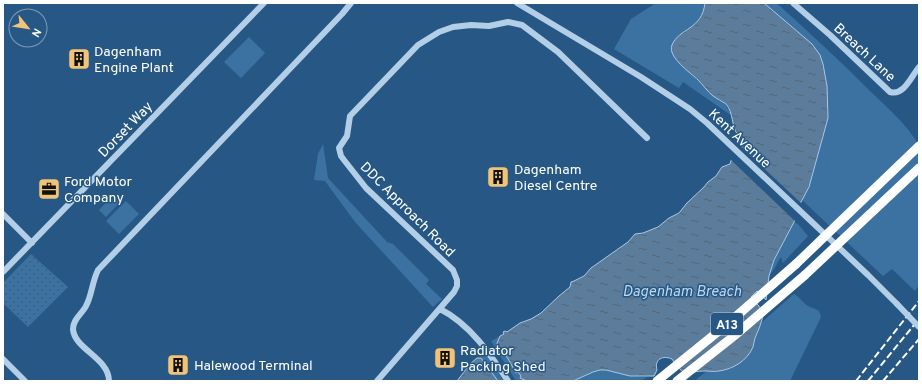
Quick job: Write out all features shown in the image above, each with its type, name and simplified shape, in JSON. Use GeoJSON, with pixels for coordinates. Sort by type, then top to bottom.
{"type":"FeatureCollection","features":[{"type":"Feature","properties":{"kind":"highway","name":"A13"},"geometry":{"type":"LineString","coordinates":[[657,381],[725,326],[796,264],[919,146]]}},
{"type":"Feature","properties":{"kind":"highway","name":"A13"},"geometry":{"type":"LineString","coordinates":[[677,381],[734,336],[805,275],[919,168]]}},
{"type":"Feature","properties":{"kind":"street","name":"Dorset Way"},"geometry":{"type":"LineString","coordinates":[[3,272],[264,3]]}},
{"type":"Feature","properties":{"kind":"street"},"geometry":{"type":"LineString","coordinates":[[109,381],[109,375],[105,367],[76,338],[73,332],[76,317],[87,304],[98,270],[352,3]]}},
{"type":"Feature","properties":{"kind":"street","name":"Kent Avenue"},"geometry":{"type":"LineString","coordinates":[[517,3],[641,77],[690,109],[731,145],[806,216],[919,327]]}},
{"type":"Feature","properties":{"kind":"street","name":"Breach Lane"},"geometry":{"type":"LineString","coordinates":[[792,3],[830,35],[890,92],[896,93],[902,91],[919,67]]}},
{"type":"Feature","properties":{"kind":"street","name":"DDC Approach Road"},"geometry":{"type":"LineString","coordinates":[[378,381],[440,309],[455,290],[457,282],[456,275],[366,188],[341,156],[339,148],[347,136],[350,116],[418,45],[440,32],[453,27],[471,25],[489,26],[504,22],[522,25],[558,52],[647,138]]}},
{"type":"Feature","properties":{"kind":"street"},"geometry":{"type":"LineString","coordinates":[[3,214],[32,243]]}},
{"type":"Feature","properties":{"kind":"street"},"geometry":{"type":"LineString","coordinates":[[440,309],[451,315],[480,342],[508,381]]}},
{"type":"Feature","properties":{"kind":"street"},"geometry":{"type":"LineString","coordinates":[[3,359],[26,380]]}},
{"type":"Feature","properties":{"kind":"shaded area"},"geometry":{"type":"Polygon","coordinates":[[[656,3],[705,3],[704,11],[674,57],[709,92],[726,105],[732,116],[683,82],[679,88],[614,49],[631,19],[656,3]]]}},
{"type":"Feature","properties":{"kind":"shaded area"},"geometry":{"type":"Polygon","coordinates":[[[764,3],[776,3],[804,28],[897,118],[919,145],[919,285],[915,291],[892,269],[883,276],[802,200],[809,187],[828,118],[823,64],[820,55],[812,44],[764,3]]]}},
{"type":"Feature","properties":{"kind":"shaded area"},"geometry":{"type":"Polygon","coordinates":[[[249,37],[265,53],[241,78],[224,62],[249,37]]]}},
{"type":"Feature","properties":{"kind":"shaded area"},"geometry":{"type":"Polygon","coordinates":[[[323,144],[328,178],[387,242],[393,244],[429,280],[426,284],[442,299],[433,307],[355,222],[325,181],[314,180],[318,154],[323,144]]]}},
{"type":"Feature","properties":{"kind":"shaded area"},"geometry":{"type":"Polygon","coordinates":[[[114,194],[121,201],[106,217],[99,210],[114,194]]]}},
{"type":"Feature","properties":{"kind":"shaded area"},"geometry":{"type":"Polygon","coordinates":[[[126,201],[139,214],[119,234],[106,221],[126,201]]]}},
{"type":"Feature","properties":{"kind":"shaded area"},"geometry":{"type":"Polygon","coordinates":[[[794,222],[798,224],[808,236],[783,263],[781,257],[769,275],[774,260],[794,222]]]}},
{"type":"Feature","properties":{"kind":"shaded area"},"geometry":{"type":"Polygon","coordinates":[[[31,254],[68,287],[28,327],[3,303],[3,283],[31,254]]]}},
{"type":"Feature","properties":{"kind":"shaded area"},"geometry":{"type":"Polygon","coordinates":[[[794,294],[808,306],[819,311],[821,317],[790,381],[694,381],[707,371],[717,372],[753,346],[762,322],[794,294]]]}},
{"type":"Feature","properties":{"kind":"shaded area"},"geometry":{"type":"Polygon","coordinates":[[[504,334],[507,357],[516,373],[518,371],[521,377],[520,378],[527,381],[516,381],[491,341],[504,334]]]}},
{"type":"Feature","properties":{"kind":"shaded area"},"geometry":{"type":"Polygon","coordinates":[[[483,347],[503,381],[498,381],[481,358],[483,347]]]}},
{"type":"Feature","properties":{"kind":"shaded area"},"geometry":{"type":"Polygon","coordinates":[[[600,370],[630,376],[647,377],[641,381],[573,381],[600,370]]]}},
{"type":"Feature","properties":{"kind":"water","name":"Dagenham Breach"},"geometry":{"type":"Polygon","coordinates":[[[705,3],[764,3],[812,44],[820,55],[827,86],[828,118],[809,187],[801,202],[794,222],[774,260],[769,276],[766,300],[757,291],[751,297],[764,312],[753,347],[739,364],[717,371],[683,372],[672,359],[665,357],[658,361],[656,366],[657,370],[654,376],[630,376],[600,370],[573,381],[527,381],[520,378],[521,376],[518,372],[516,373],[507,357],[496,346],[500,336],[504,334],[503,332],[507,332],[520,323],[541,313],[570,287],[571,282],[584,276],[591,268],[628,242],[635,234],[643,233],[658,227],[669,218],[679,213],[708,182],[716,176],[722,167],[730,164],[738,135],[734,128],[729,108],[726,104],[711,94],[676,60],[671,50],[675,39],[700,19],[705,3]]]}},
{"type":"Feature","properties":{"kind":"water"},"geometry":{"type":"Polygon","coordinates":[[[477,358],[481,358],[498,381],[457,381],[470,364],[477,358]]]}},
{"type":"Feature","properties":{"kind":"pier"},"geometry":{"type":"Polygon","coordinates":[[[735,141],[802,204],[796,222],[730,159],[733,143],[735,141]]]}},
{"type":"Feature","properties":{"kind":"railway"},"geometry":{"type":"LineString","coordinates":[[856,381],[919,301]]}},
{"type":"Feature","properties":{"kind":"railway"},"geometry":{"type":"LineString","coordinates":[[868,381],[919,319]]}},
{"type":"Feature","properties":{"kind":"railway"},"geometry":{"type":"LineString","coordinates":[[883,381],[919,339]]}},
{"type":"Feature","properties":{"kind":"place","name":"Dagenham Engine Plant"},"geometry":{"type":"Point","coordinates":[79,59]}},
{"type":"Feature","properties":{"kind":"place","name":"Dagenham Diesel Centre"},"geometry":{"type":"Point","coordinates":[498,177]}},
{"type":"Feature","properties":{"kind":"place","name":"Ford Motor Company"},"geometry":{"type":"Point","coordinates":[49,189]}},
{"type":"Feature","properties":{"kind":"place","name":"Radiator Packing Shed"},"geometry":{"type":"Point","coordinates":[445,358]}},
{"type":"Feature","properties":{"kind":"place","name":"Halewood Terminal"},"geometry":{"type":"Point","coordinates":[178,365]}}]}
